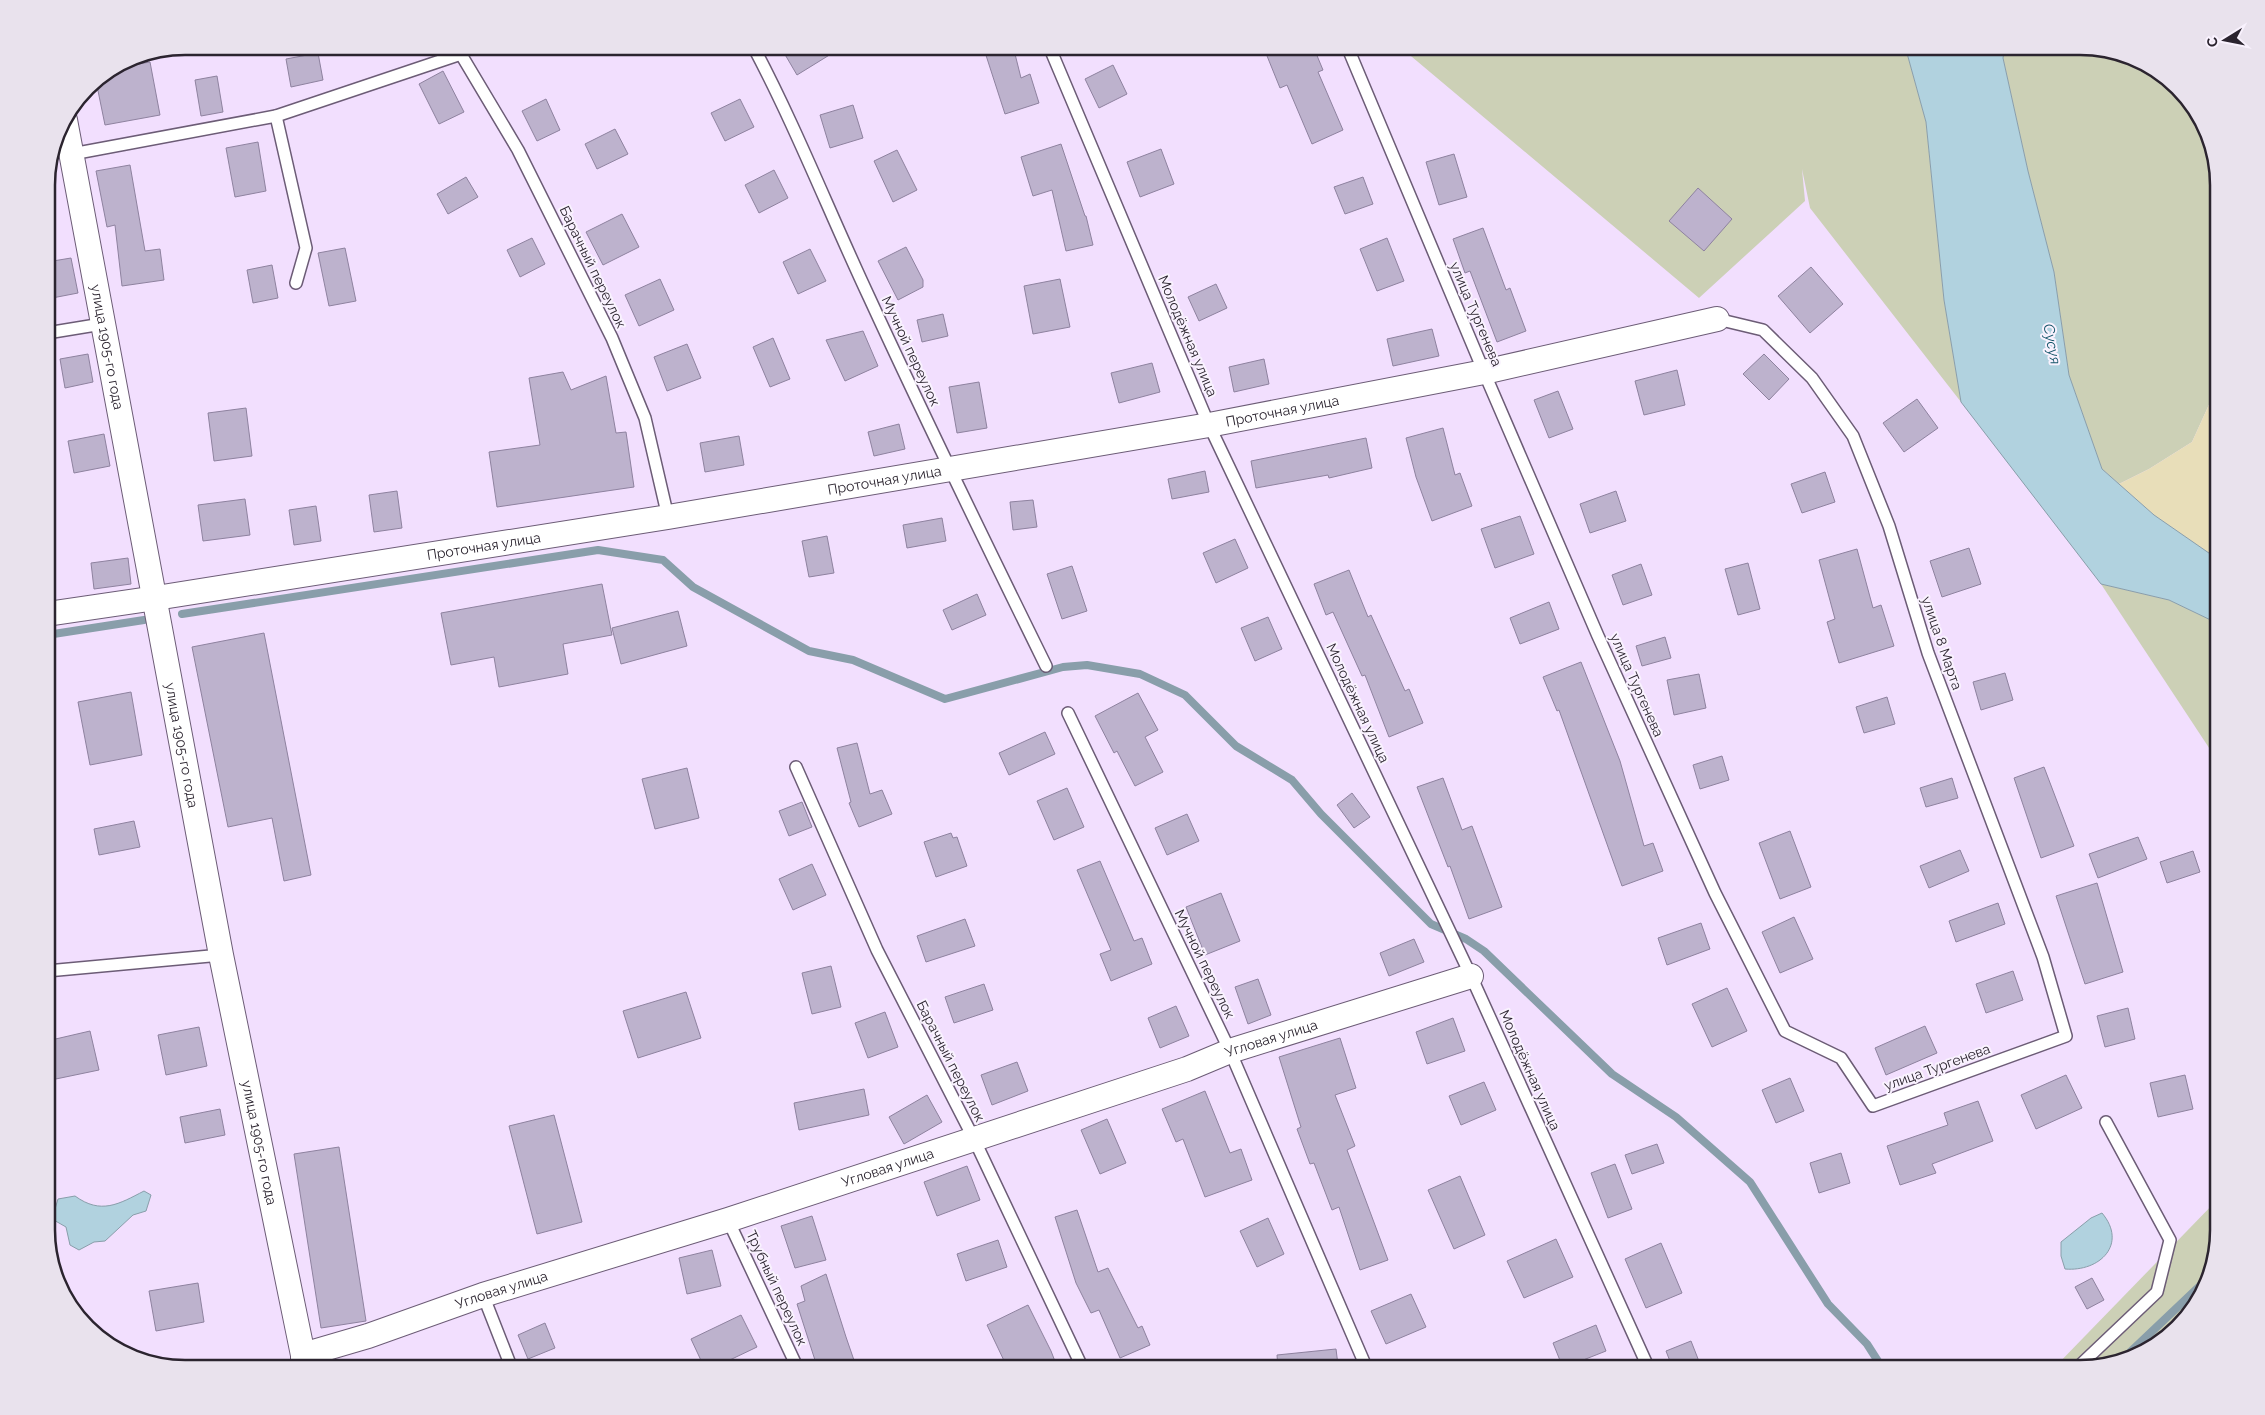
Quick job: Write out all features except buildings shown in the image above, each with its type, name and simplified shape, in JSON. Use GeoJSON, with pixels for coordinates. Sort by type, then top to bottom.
{"type":"FeatureCollection","features":[{"type":"Feature","properties":{"kind":"street","name":"улица 1905-го года"},"geometry":{"type":"LineString","coordinates":[[67,130],[102,324],[156,598],[221,955],[303,1360]]}},
{"type":"Feature","properties":{"kind":"street","name":"Проточная улица"},"geometry":{"type":"LineString","coordinates":[[55,613],[668,517],[1209,425],[1484,372],[1716,319]]}},
{"type":"Feature","properties":{"kind":"street","name":"Угловая улица"},"geometry":{"type":"LineString","coordinates":[[308,1360],[368,1336],[484,1295],[728,1220],[1186,1069],[1230,1051],[1471,976]]}},
{"type":"Feature","properties":{"kind":"lane"},"geometry":{"type":"LineString","coordinates":[[72,154],[276,116],[445,55]]}},
{"type":"Feature","properties":{"kind":"lane","name":"Барачный переулок"},"geometry":{"type":"LineString","coordinates":[[462,55],[518,150],[612,338],[645,418],[668,517]]}},
{"type":"Feature","properties":{"kind":"lane","name":"Мучной переулок"},"geometry":{"type":"LineString","coordinates":[[758,55],[950,470],[1046,666]]}},
{"type":"Feature","properties":{"kind":"lane","name":"Молодёжная улица"},"geometry":{"type":"LineString","coordinates":[[1053,55],[1209,425],[1471,976],[1645,1360]]}},
{"type":"Feature","properties":{"kind":"lane","name":"улица Тургенева"},"geometry":{"type":"LineString","coordinates":[[1351,55],[1484,372],[1598,636],[1715,893],[1785,1031],[1841,1058],[1873,1106],[2066,1036]]}},
{"type":"Feature","properties":{"kind":"lane"},"geometry":{"type":"LineString","coordinates":[[276,116],[306,248],[296,283]]}},
{"type":"Feature","properties":{"kind":"lane","name":"улица 8 Марта"},"geometry":{"type":"LineString","coordinates":[[1716,319],[1763,330],[1812,378],[1853,436],[1889,526],[1928,653],[2043,957],[2066,1036]]}},
{"type":"Feature","properties":{"kind":"lane"},"geometry":{"type":"LineString","coordinates":[[55,332],[102,324]]}},
{"type":"Feature","properties":{"kind":"lane","name":"Мучной переулок"},"geometry":{"type":"LineString","coordinates":[[1068,713],[1230,1051],[1363,1360]]}},
{"type":"Feature","properties":{"kind":"lane","name":"Барачный переулок"},"geometry":{"type":"LineString","coordinates":[[796,767],[877,950],[974,1138],[1079,1360]]}},
{"type":"Feature","properties":{"kind":"lane"},"geometry":{"type":"LineString","coordinates":[[55,970],[221,955]]}},
{"type":"Feature","properties":{"kind":"lane"},"geometry":{"type":"LineString","coordinates":[[2086,1360],[2157,1292],[2170,1240],[2106,1122]]}},
{"type":"Feature","properties":{"kind":"lane","name":"Трубный переулок"},"geometry":{"type":"LineString","coordinates":[[728,1220],[794,1360]]}},
{"type":"Feature","properties":{"kind":"lane"},"geometry":{"type":"LineString","coordinates":[[484,1295],[509,1360]]}},
{"type":"Feature","properties":{"kind":"green space"},"geometry":{"type":"Polygon","coordinates":[[[1410,55],[1907,55],[1926,122],[1944,300],[1961,402],[1810,208],[1802,169],[1805,201],[1699,298],[1410,55]]]}},
{"type":"Feature","properties":{"kind":"green space"},"geometry":{"type":"Polygon","coordinates":[[[2004,55],[2080,55],[2113,59],[2129,65],[2145,72],[2172,93],[2188,113],[2197,128],[2203,144],[2210,177],[2210,402],[2192,442],[2149,469],[2119,484],[2102,469],[2069,375],[2054,272],[2028,171],[2004,55]]]}},
{"type":"Feature","properties":{"kind":"green space"},"geometry":{"type":"Polygon","coordinates":[[[2101,584],[2169,600],[2210,620],[2210,749],[2101,584]]]}},
{"type":"Feature","properties":{"kind":"green space"},"geometry":{"type":"Polygon","coordinates":[[[2210,1207],[2209,1247],[2206,1263],[2193,1295],[2172,1322],[2145,1343],[2113,1356],[2097,1359],[2062,1360],[2210,1207]]]}},
{"type":"Feature","properties":{"kind":"sand"},"geometry":{"type":"Polygon","coordinates":[[[2210,402],[2210,554],[2154,515],[2119,484],[2149,469],[2192,442],[2210,402]]]}},
{"type":"Feature","properties":{"kind":"water","name":"Сусуя"},"geometry":{"type":"Polygon","coordinates":[[[1907,55],[2004,55],[2028,171],[2054,272],[2069,375],[2102,469],[2154,515],[2210,554],[2210,620],[2169,600],[2101,584],[1961,402],[1944,300],[1926,122],[1907,55]]]}},
{"type":"Feature","properties":{"kind":"water"},"geometry":{"type":"Polygon","coordinates":[[[144,1191],[151,1195],[146,1211],[133,1215],[105,1241],[94,1242],[79,1250],[70,1245],[66,1227],[55,1221],[55,1209],[58,1199],[75,1196],[84,1202],[102,1206],[110,1206],[144,1191]]]}},
{"type":"Feature","properties":{"kind":"water"},"geometry":{"type":"Polygon","coordinates":[[[2102,1213],[2109,1224],[2112,1235],[2111,1245],[2106,1254],[2099,1261],[2089,1266],[2078,1269],[2065,1269],[2061,1256],[2061,1242],[2091,1218],[2102,1213]]]}},
{"type":"Feature","properties":{"kind":"waterway"},"geometry":{"type":"LineString","coordinates":[[182,614],[598,550],[663,560],[693,587],[809,651],[853,660],[945,699],[1063,667],[1087,665],[1140,674],[1185,695],[1236,746],[1292,780],[1321,814],[1431,924],[1466,939],[1484,951],[1612,1074],[1676,1117],[1750,1182],[1828,1304],[1867,1344],[1877,1360]]}},
{"type":"Feature","properties":{"kind":"waterway"},"geometry":{"type":"LineString","coordinates":[[55,634],[144,620]]}},
{"type":"Feature","properties":{"kind":"waterway"},"geometry":{"type":"LineString","coordinates":[[2135,1347],[2195,1291]]}}]}
